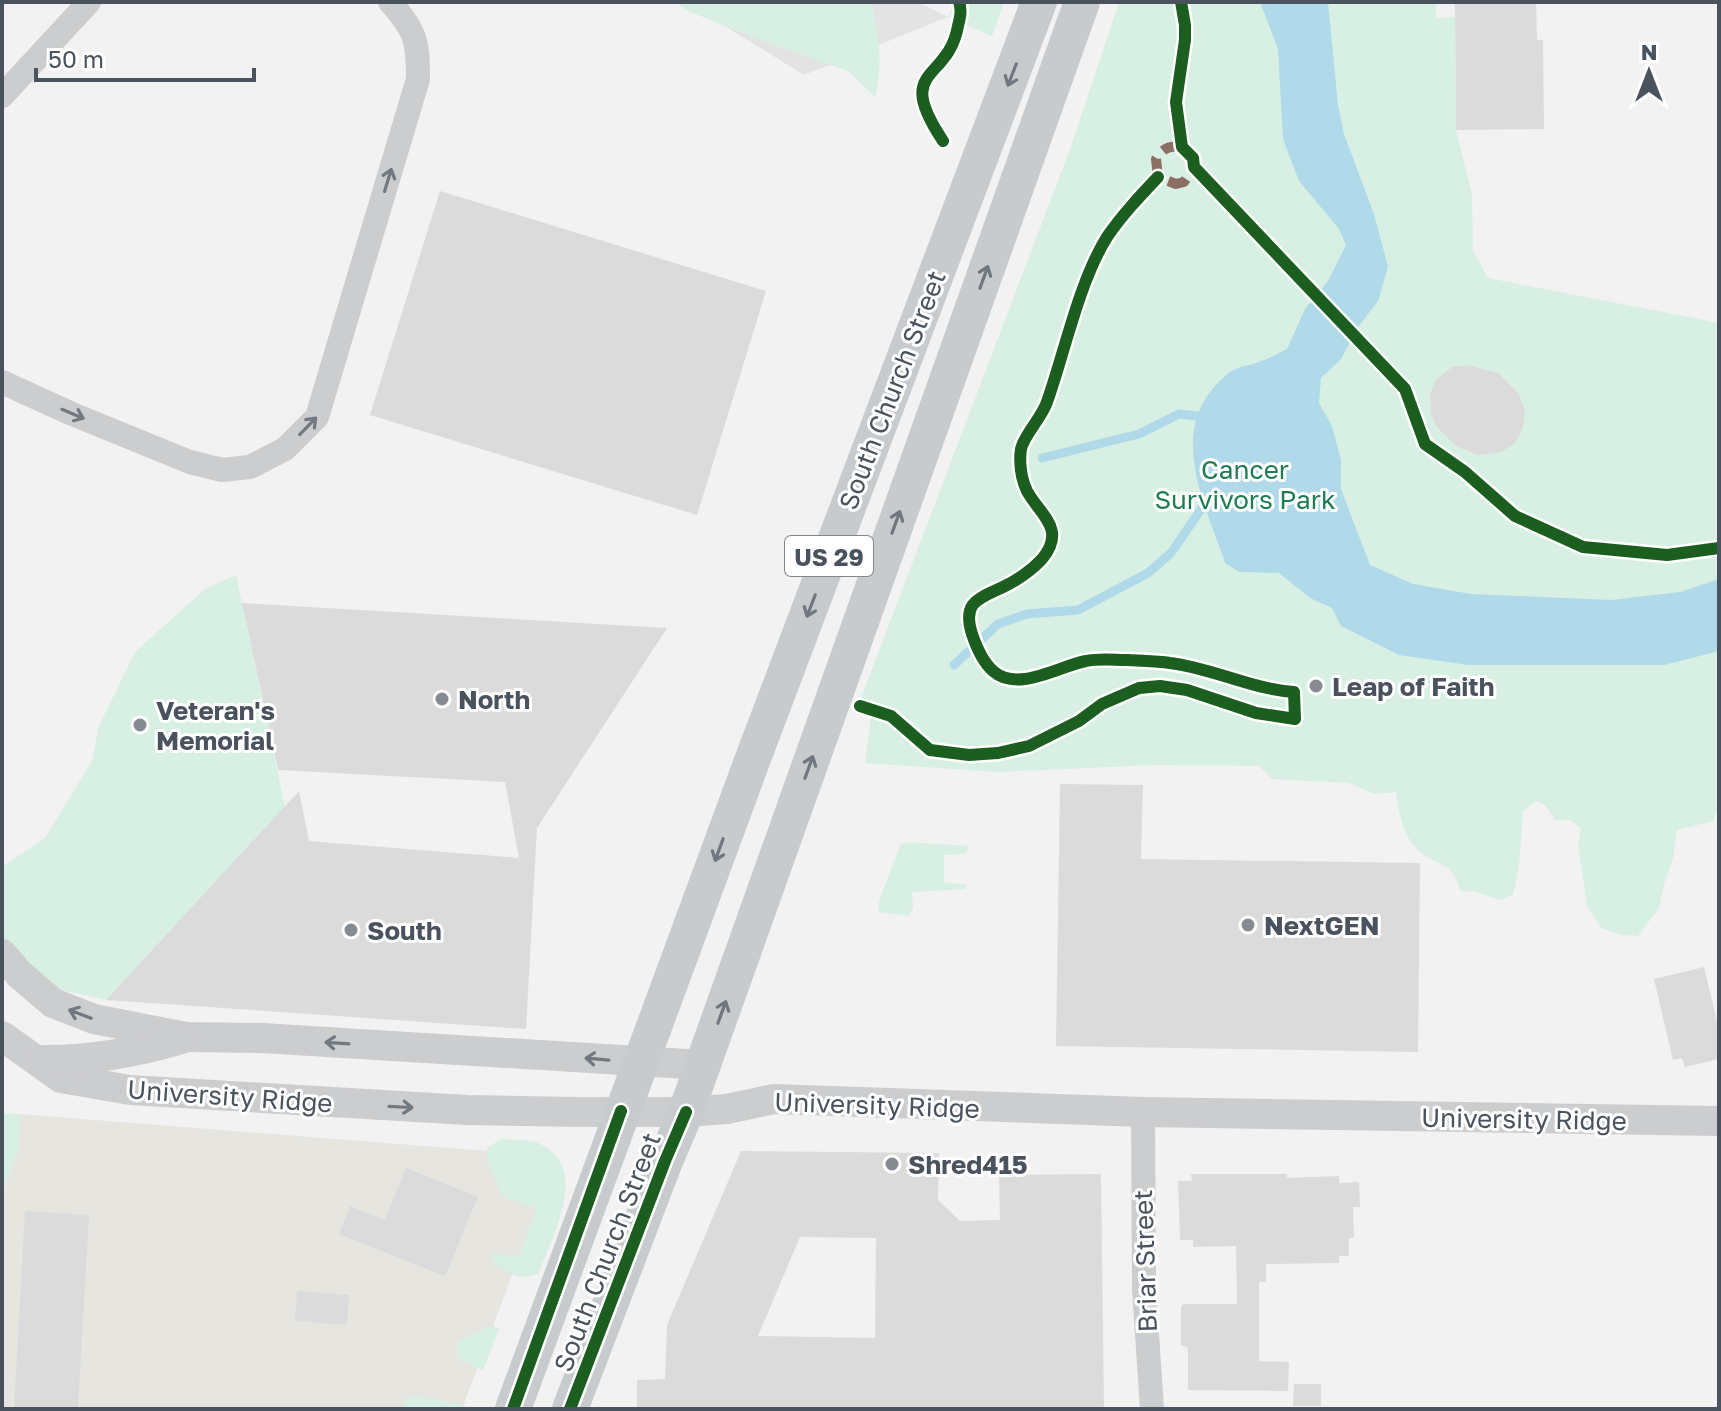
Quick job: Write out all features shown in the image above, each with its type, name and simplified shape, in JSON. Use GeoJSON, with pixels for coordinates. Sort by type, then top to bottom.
{"type":"FeatureCollection","features":[{"type":"Feature","properties":{"kind":"main road","name":"South Church Street"},"geometry":{"type":"LineString","coordinates":[[513,1409],[621,1111],[1039,2]]}},
{"type":"Feature","properties":{"kind":"main road","name":"South Church Street"},"geometry":{"type":"LineString","coordinates":[[570,1409],[686,1112],[1082,2]]}},
{"type":"Feature","properties":{"kind":"street"},"geometry":{"type":"LineString","coordinates":[[2,96],[89,2]]}},
{"type":"Feature","properties":{"kind":"street"},"geometry":{"type":"LineString","coordinates":[[2,382],[190,462],[222,470],[250,467],[285,449],[317,417],[418,79],[418,42],[405,18],[390,2]]}},
{"type":"Feature","properties":{"kind":"street"},"geometry":{"type":"LineString","coordinates":[[2,954],[19,974],[53,1003],[94,1019],[186,1037],[262,1038],[703,1065]]}},
{"type":"Feature","properties":{"kind":"street","name":"University Ridge"},"geometry":{"type":"LineString","coordinates":[[2,1036],[61,1078],[130,1090],[467,1110],[686,1112],[727,1109],[774,1099],[1143,1112],[1719,1121]]}},
{"type":"Feature","properties":{"kind":"street"},"geometry":{"type":"LineString","coordinates":[[32,1059],[102,1057],[142,1051],[186,1037]]}},
{"type":"Feature","properties":{"kind":"street","name":"Briar Street"},"geometry":{"type":"LineString","coordinates":[[1143,1112],[1144,1289],[1152,1409]]}},
{"type":"Feature","properties":{"kind":"shaded area"},"geometry":{"type":"Polygon","coordinates":[[[686,2],[918,2],[948,17],[804,75],[686,2]]]}},
{"type":"Feature","properties":{"kind":"shaded area"},"geometry":{"type":"Polygon","coordinates":[[[20,1114],[526,1154],[546,1184],[462,1409],[2,1409],[2,1194],[18,1148],[20,1114]]]}},
{"type":"Feature","properties":{"kind":"green space"},"geometry":{"type":"Polygon","coordinates":[[[674,2],[870,2],[879,50],[875,97],[848,71],[765,42],[688,11],[674,2]]]}},
{"type":"Feature","properties":{"kind":"green space"},"geometry":{"type":"Polygon","coordinates":[[[955,2],[1004,2],[992,36],[948,17],[955,2]]]}},
{"type":"Feature","properties":{"kind":"green space","name":"Cancer Survivors Park"},"geometry":{"type":"Polygon","coordinates":[[[1119,2],[1436,2],[1436,18],[1455,17],[1456,130],[1472,194],[1473,251],[1488,278],[1719,323],[1719,803],[1713,821],[1677,830],[1659,908],[1638,936],[1621,935],[1601,928],[1587,906],[1578,845],[1581,828],[1570,820],[1555,820],[1546,806],[1536,801],[1523,811],[1519,866],[1513,895],[1501,900],[1461,891],[1450,870],[1416,848],[1403,826],[1396,792],[1375,794],[1349,783],[1272,779],[1259,766],[1155,765],[998,772],[865,763],[871,717],[856,711],[1070,149],[1119,2]]]}},
{"type":"Feature","properties":{"kind":"green space"},"geometry":{"type":"Polygon","coordinates":[[[236,575],[285,807],[106,1000],[43,986],[4,940],[2,867],[45,838],[92,761],[99,726],[135,652],[205,589],[236,575]]]}},
{"type":"Feature","properties":{"kind":"green space"},"geometry":{"type":"Polygon","coordinates":[[[906,842],[968,846],[964,854],[944,855],[944,882],[967,885],[966,889],[912,892],[913,908],[908,916],[879,912],[879,901],[900,846],[906,842]]]}},
{"type":"Feature","properties":{"kind":"green space"},"geometry":{"type":"Polygon","coordinates":[[[2,1113],[20,1114],[18,1148],[2,1194],[2,1113]]]}},
{"type":"Feature","properties":{"kind":"green space"},"geometry":{"type":"Polygon","coordinates":[[[501,1139],[538,1143],[554,1154],[563,1168],[564,1203],[559,1222],[539,1273],[532,1276],[514,1275],[492,1261],[492,1253],[519,1256],[536,1209],[501,1196],[487,1160],[487,1148],[501,1139]]]}},
{"type":"Feature","properties":{"kind":"green space"},"geometry":{"type":"Polygon","coordinates":[[[492,1325],[499,1329],[483,1370],[458,1359],[456,1342],[492,1325]]]}},
{"type":"Feature","properties":{"kind":"green space"},"geometry":{"type":"Polygon","coordinates":[[[420,1396],[462,1405],[466,1409],[403,1409],[403,1403],[410,1397],[420,1396]]]}},
{"type":"Feature","properties":{"kind":"water"},"geometry":{"type":"Polygon","coordinates":[[[1260,2],[1328,2],[1338,105],[1344,134],[1374,214],[1388,267],[1378,301],[1359,326],[1341,359],[1321,378],[1319,403],[1332,426],[1341,460],[1341,489],[1370,565],[1413,584],[1471,594],[1611,600],[1680,592],[1719,579],[1719,651],[1664,665],[1468,665],[1399,655],[1341,626],[1332,608],[1310,598],[1279,573],[1239,572],[1225,563],[1199,488],[1194,463],[1193,438],[1198,415],[1210,392],[1230,372],[1287,349],[1305,309],[1328,281],[1346,245],[1339,229],[1299,181],[1283,139],[1278,49],[1260,2]]]}},
{"type":"Feature","properties":{"kind":"building"},"geometry":{"type":"Polygon","coordinates":[[[1455,2],[1536,2],[1537,40],[1543,40],[1544,129],[1456,130],[1455,2]]]}},
{"type":"Feature","properties":{"kind":"building"},"geometry":{"type":"Polygon","coordinates":[[[440,191],[766,291],[697,515],[370,415],[440,191]]]}},
{"type":"Feature","properties":{"kind":"building"},"geometry":{"type":"Polygon","coordinates":[[[1467,365],[1498,373],[1519,394],[1525,411],[1523,428],[1515,443],[1501,452],[1478,455],[1456,446],[1437,427],[1431,414],[1430,395],[1436,380],[1452,367],[1467,365]]]}},
{"type":"Feature","properties":{"kind":"building"},"geometry":{"type":"Polygon","coordinates":[[[242,603],[667,628],[537,828],[526,1029],[106,1000],[299,791],[309,841],[519,858],[505,782],[278,770],[242,603]]]}},
{"type":"Feature","properties":{"kind":"building","name":"NextGEN"},"geometry":{"type":"Polygon","coordinates":[[[1060,784],[1143,785],[1141,859],[1420,863],[1418,1052],[1056,1046],[1060,784]]]}},
{"type":"Feature","properties":{"kind":"building"},"geometry":{"type":"Polygon","coordinates":[[[1704,967],[1719,1030],[1719,1059],[1685,1067],[1682,1058],[1673,1060],[1654,979],[1704,967]]]}},
{"type":"Feature","properties":{"kind":"building"},"geometry":{"type":"Polygon","coordinates":[[[741,1151],[939,1153],[938,1200],[960,1221],[1000,1220],[999,1175],[1101,1174],[1104,1409],[637,1409],[637,1380],[665,1379],[667,1325],[741,1151]],[[800,1237],[758,1336],[875,1338],[876,1238],[800,1237]]]}},
{"type":"Feature","properties":{"kind":"building"},"geometry":{"type":"Polygon","coordinates":[[[406,1168],[478,1197],[445,1276],[339,1234],[350,1206],[385,1220],[406,1168]]]}},
{"type":"Feature","properties":{"kind":"building"},"geometry":{"type":"Polygon","coordinates":[[[1191,1174],[1287,1174],[1287,1178],[1339,1176],[1339,1183],[1359,1182],[1360,1207],[1353,1207],[1354,1238],[1349,1238],[1349,1256],[1339,1256],[1339,1263],[1266,1264],[1266,1282],[1259,1282],[1259,1361],[1289,1362],[1288,1391],[1188,1390],[1188,1348],[1181,1345],[1181,1307],[1183,1304],[1237,1304],[1236,1246],[1193,1247],[1193,1240],[1180,1240],[1178,1181],[1192,1181],[1191,1174]]]}},
{"type":"Feature","properties":{"kind":"building"},"geometry":{"type":"Polygon","coordinates":[[[25,1211],[89,1215],[78,1409],[14,1409],[25,1211]]]}},
{"type":"Feature","properties":{"kind":"building"},"geometry":{"type":"Polygon","coordinates":[[[297,1291],[349,1295],[347,1325],[295,1321],[297,1291]]]}},
{"type":"Feature","properties":{"kind":"building"},"geometry":{"type":"Polygon","coordinates":[[[1294,1384],[1321,1384],[1321,1406],[1293,1406],[1294,1384]]]}},
{"type":"Feature","properties":{"kind":"waterway"},"geometry":{"type":"LineString","coordinates":[[1042,458],[1139,434],[1179,414],[1206,417]]}},
{"type":"Feature","properties":{"kind":"waterway"},"geometry":{"type":"LineString","coordinates":[[954,665],[998,624],[1027,614],[1078,610],[1148,573],[1171,553],[1204,505],[1217,500]]}},
{"type":"Feature","properties":{"kind":"marked path"},"geometry":{"type":"LineString","coordinates":[[1182,147],[1170,147],[1158,156],[1158,177],[1176,184],[1184,182],[1194,167]]}},
{"type":"Feature","properties":{"kind":"cycle path"},"geometry":{"type":"LineString","coordinates":[[943,141],[929,117],[923,87],[952,44],[960,17],[959,2]]}},
{"type":"Feature","properties":{"kind":"cycle path"},"geometry":{"type":"LineString","coordinates":[[1181,2],[1185,40],[1176,102],[1182,147],[1193,158],[1194,167],[1405,389],[1425,444],[1465,472],[1515,516],[1583,547],[1667,555],[1719,548]]}},
{"type":"Feature","properties":{"kind":"cycle path"},"geometry":{"type":"LineString","coordinates":[[860,706],[891,716],[930,750],[969,755],[1029,746],[1079,721],[1102,704],[1139,688],[1160,686],[1187,690],[1256,713],[1295,719],[1294,692],[1262,687],[1170,663],[1096,660],[1026,679],[1003,677],[986,663],[969,623],[974,603],[1024,575],[1049,548],[1052,531],[1025,486],[1021,449],[1047,402],[1080,296],[1097,255],[1119,221],[1158,177]]}},
{"type":"Feature","properties":{"kind":"cycle path"},"geometry":{"type":"LineString","coordinates":[[513,1409],[621,1111]]}},
{"type":"Feature","properties":{"kind":"cycle path"},"geometry":{"type":"LineString","coordinates":[[570,1409],[686,1112]]}},
{"type":"Feature","properties":{"kind":"place","name":"Leap of Faith"},"geometry":{"type":"Point","coordinates":[1316,686]}},
{"type":"Feature","properties":{"kind":"place","name":"North"},"geometry":{"type":"Point","coordinates":[442,699]}},
{"type":"Feature","properties":{"kind":"place","name":"Veteran's Memorial"},"geometry":{"type":"Point","coordinates":[140,725]}},
{"type":"Feature","properties":{"kind":"place","name":"NextGEN"},"geometry":{"type":"Point","coordinates":[1248,925]}},
{"type":"Feature","properties":{"kind":"place","name":"South"},"geometry":{"type":"Point","coordinates":[351,930]}},
{"type":"Feature","properties":{"kind":"place","name":"Shred415"},"geometry":{"type":"Point","coordinates":[892,1164]}}]}
